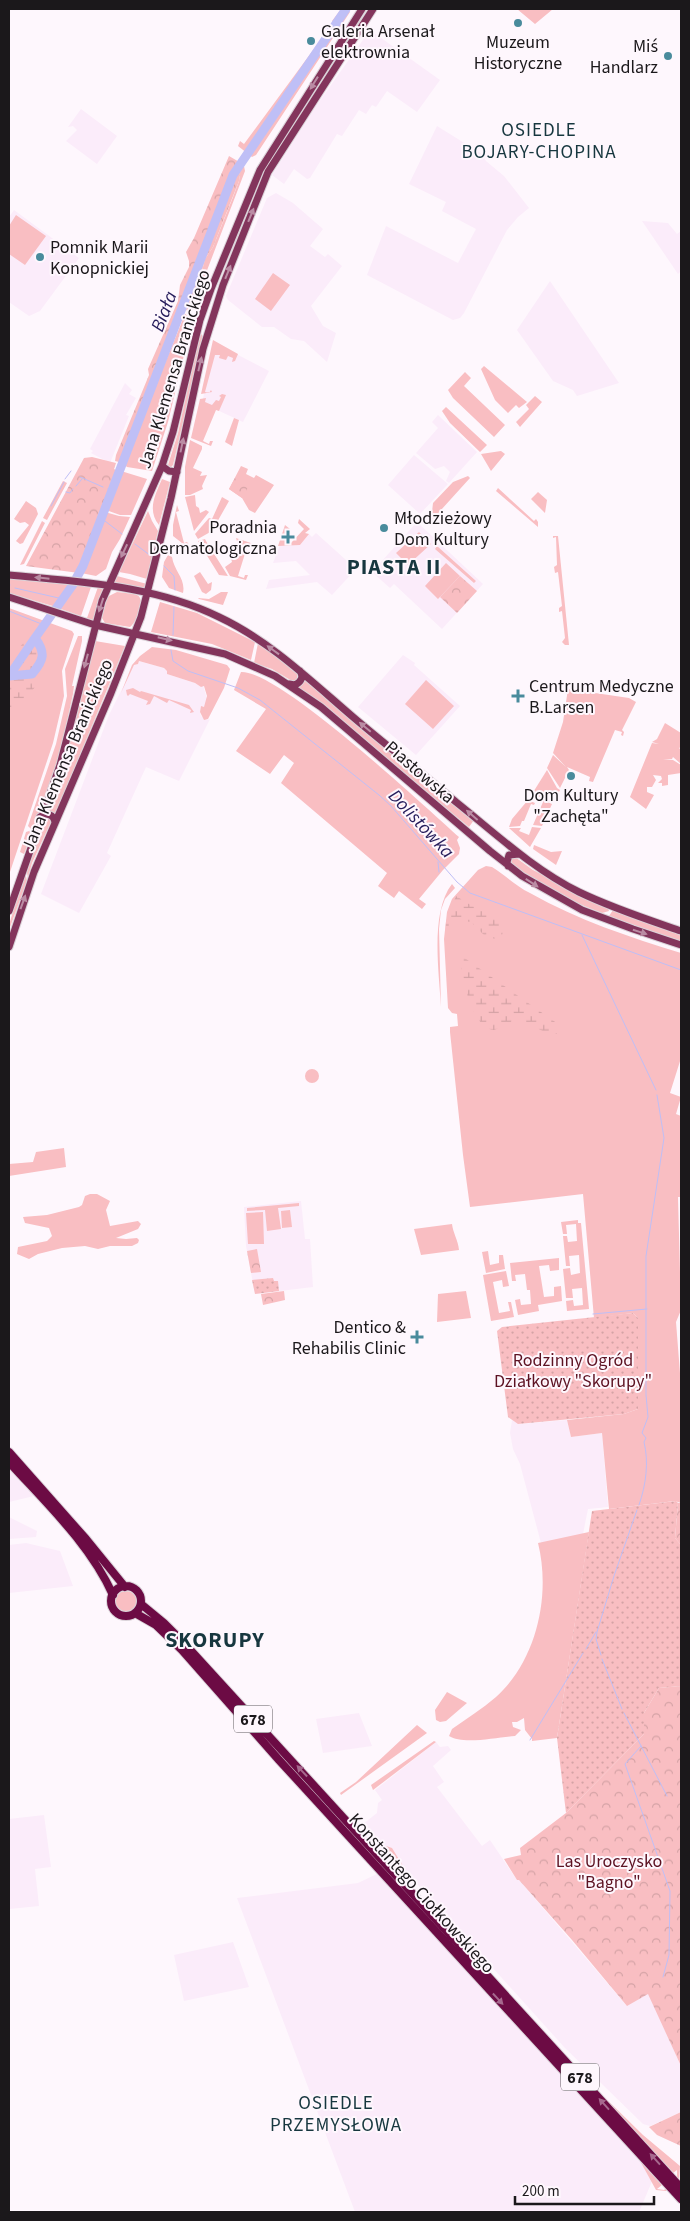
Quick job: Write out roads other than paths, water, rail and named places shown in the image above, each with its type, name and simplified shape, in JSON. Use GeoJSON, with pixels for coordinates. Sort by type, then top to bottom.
{"type":"FeatureCollection","features":[{"type":"Feature","properties":{"kind":"highway","name":"678"},"geometry":{"type":"LineString","coordinates":[[9,1452],[86,1539],[125,1587],[133,1589],[138,1593],[140,1604]]}},
{"type":"Feature","properties":{"kind":"highway","name":"678"},"geometry":{"type":"LineString","coordinates":[[9,1462],[84,1547],[107,1580],[113,1595],[113,1607],[118,1614],[126,1616],[135,1613]]}},
{"type":"Feature","properties":{"kind":"highway"},"geometry":{"type":"LineString","coordinates":[[113,1595],[116,1591],[125,1587]]}},
{"type":"Feature","properties":{"kind":"highway"},"geometry":{"type":"LineString","coordinates":[[135,1613],[140,1604]]}},
{"type":"Feature","properties":{"kind":"highway","name":"Konstantego Ciołkowskiego"},"geometry":{"type":"LineString","coordinates":[[140,1604],[171,1630],[335,1807],[669,2181],[681,2199]]}},
{"type":"Feature","properties":{"kind":"highway","name":"Konstantego Ciołkowskiego"},"geometry":{"type":"LineString","coordinates":[[135,1613],[156,1625],[182,1650],[328,1813],[669,2181],[681,2188]]}},
{"type":"Feature","properties":{"kind":"highway"},"geometry":{"type":"LineString","coordinates":[[328,1813],[335,1807]]}},
{"type":"Feature","properties":{"kind":"main road","name":"Jana Klemensa Branickiego"},"geometry":{"type":"LineString","coordinates":[[9,912],[40,817],[60,765],[95,625],[108,586],[162,466],[173,432],[198,326],[211,289],[260,170],[362,9]]}},
{"type":"Feature","properties":{"kind":"main road","name":"Jana Klemensa Branickiego"},"geometry":{"type":"LineString","coordinates":[[9,947],[11,934],[34,872],[136,633],[148,593],[203,349],[220,293],[268,172],[373,9]]}},
{"type":"Feature","properties":{"kind":"main road"},"geometry":{"type":"LineString","coordinates":[[299,107],[304,107],[306,111]]}},
{"type":"Feature","properties":{"kind":"main road"},"geometry":{"type":"LineString","coordinates":[[228,246],[237,250]]}},
{"type":"Feature","properties":{"kind":"main road"},"geometry":{"type":"LineString","coordinates":[[211,289],[220,293]]}},
{"type":"Feature","properties":{"kind":"main road"},"geometry":{"type":"LineString","coordinates":[[162,466],[169,471],[176,472]]}},
{"type":"Feature","properties":{"kind":"main road","name":"Piastowska"},"geometry":{"type":"LineString","coordinates":[[9,575],[108,586],[148,593],[179,601],[218,616],[258,639],[300,671],[519,854],[578,891],[624,912],[681,930]]}},
{"type":"Feature","properties":{"kind":"main road","name":"Piastowska"},"geometry":{"type":"LineString","coordinates":[[9,597],[95,625],[225,654],[257,667],[289,684],[321,707],[508,866],[540,888],[582,910],[681,945]]}},
{"type":"Feature","properties":{"kind":"main road"},"geometry":{"type":"LineString","coordinates":[[289,684],[295,685],[300,682],[302,676],[300,671]]}},
{"type":"Feature","properties":{"kind":"main road"},"geometry":{"type":"LineString","coordinates":[[40,817],[44,814],[50,814],[54,818],[55,823]]}},
{"type":"Feature","properties":{"kind":"main road"},"geometry":{"type":"LineString","coordinates":[[508,866],[509,856],[519,854]]}},
{"type":"Feature","properties":{"kind":"waterway","name":"Biała"},"geometry":{"type":"LineString","coordinates":[[9,676],[32,674],[39,665],[42,652],[35,638],[72,586],[83,566],[233,175],[346,9]]}},
{"type":"Feature","properties":{"kind":"waterway"},"geometry":{"type":"LineString","coordinates":[[65,479],[71,471]]}},
{"type":"Feature","properties":{"kind":"waterway"},"geometry":{"type":"LineString","coordinates":[[80,477],[103,487]]}},
{"type":"Feature","properties":{"kind":"waterway"},"geometry":{"type":"LineString","coordinates":[[76,486],[82,479]]}},
{"type":"Feature","properties":{"kind":"waterway"},"geometry":{"type":"LineString","coordinates":[[51,506],[64,482]]}},
{"type":"Feature","properties":{"kind":"waterway"},"geometry":{"type":"LineString","coordinates":[[66,492],[70,493],[73,489]]}},
{"type":"Feature","properties":{"kind":"waterway","name":"Biała"},"geometry":{"type":"LineString","coordinates":[[108,489],[112,491]]}},
{"type":"Feature","properties":{"kind":"waterway","name":"Dolistówka"},"geometry":{"type":"LineString","coordinates":[[101,518],[122,534]]}},
{"type":"Feature","properties":{"kind":"waterway","name":"Dolistówka"},"geometry":{"type":"LineString","coordinates":[[135,544],[151,556]]}},
{"type":"Feature","properties":{"kind":"waterway","name":"Dolistówka"},"geometry":{"type":"LineString","coordinates":[[164,566],[174,576],[175,590]]}},
{"type":"Feature","properties":{"kind":"waterway"},"geometry":{"type":"LineString","coordinates":[[15,588],[63,599]]}},
{"type":"Feature","properties":{"kind":"waterway","name":"Dolistówka"},"geometry":{"type":"LineString","coordinates":[[173,635],[174,607]]}},
{"type":"Feature","properties":{"kind":"waterway"},"geometry":{"type":"LineString","coordinates":[[9,611],[44,625]]}},
{"type":"Feature","properties":{"kind":"waterway","name":"Biała"},"geometry":{"type":"LineString","coordinates":[[9,676],[35,638]]}},
{"type":"Feature","properties":{"kind":"waterway","name":"Dolistówka"},"geometry":{"type":"LineString","coordinates":[[171,650],[173,661],[188,671],[238,688],[260,700],[379,795],[391,806],[457,882],[470,893],[681,970]]}},
{"type":"Feature","properties":{"kind":"waterway"},"geometry":{"type":"LineString","coordinates":[[438,862],[439,872]]}},
{"type":"Feature","properties":{"kind":"waterway"},"geometry":{"type":"LineString","coordinates":[[582,935],[656,1090]]}},
{"type":"Feature","properties":{"kind":"waterway"},"geometry":{"type":"LineString","coordinates":[[639,1505],[645,1482],[646,1465],[644,1442],[646,1438],[642,1433],[648,1417],[646,1395],[646,1256],[664,1138],[657,1095]]}},
{"type":"Feature","properties":{"kind":"waterway"},"geometry":{"type":"LineString","coordinates":[[593,1314],[647,1309]]}},
{"type":"Feature","properties":{"kind":"waterway"},"geometry":{"type":"LineString","coordinates":[[601,1655],[596,1639],[597,1632],[637,1510]]}},
{"type":"Feature","properties":{"kind":"waterway"},"geometry":{"type":"LineString","coordinates":[[586,1649],[596,1632]]}},
{"type":"Feature","properties":{"kind":"waterway"},"geometry":{"type":"LineString","coordinates":[[530,1740],[583,1653]]}},
{"type":"Feature","properties":{"kind":"waterway"},"geometry":{"type":"LineString","coordinates":[[602,1659],[622,1709]]}},
{"type":"Feature","properties":{"kind":"waterway"},"geometry":{"type":"LineString","coordinates":[[624,1713],[667,1796]]}},
{"type":"Feature","properties":{"kind":"waterway"},"geometry":{"type":"LineString","coordinates":[[641,1746],[625,1764],[670,1891],[669,1955],[663,1977]]}},
{"type":"Feature","properties":{"kind":"place","name":"Muzeum Historyczne"},"geometry":{"type":"Point","coordinates":[518,23]}},
{"type":"Feature","properties":{"kind":"place","name":"Galeria Arsenał elektrownia"},"geometry":{"type":"Point","coordinates":[311,41]}},
{"type":"Feature","properties":{"kind":"place","name":"Miś Handlarz"},"geometry":{"type":"Point","coordinates":[668,56]}},
{"type":"Feature","properties":{"kind":"place","name":"Pomnik Marii Konopnickiej"},"geometry":{"type":"Point","coordinates":[40,257]}},
{"type":"Feature","properties":{"kind":"place","name":"Młodzieżowy Dom Kultury"},"geometry":{"type":"Point","coordinates":[384,528]}},
{"type":"Feature","properties":{"kind":"place","name":"Poradnia Dermatologiczna"},"geometry":{"type":"Point","coordinates":[288,537]}},
{"type":"Feature","properties":{"kind":"place","name":"Centrum Medyczne B.Larsen"},"geometry":{"type":"Point","coordinates":[518,696]}},
{"type":"Feature","properties":{"kind":"place","name":"Dom Kultury \"Zachęta\""},"geometry":{"type":"Point","coordinates":[571,776]}},
{"type":"Feature","properties":{"kind":"place","name":"Dentico & Rehabilis Clinic"},"geometry":{"type":"Point","coordinates":[417,1337]}},
{"type":"Feature","properties":{"kind":"district","name":"OSIEDLE BOJARY-CHOPINA"},"geometry":{"type":"Point","coordinates":[539,140]}},
{"type":"Feature","properties":{"kind":"district","name":"PIASTA II"},"geometry":{"type":"Point","coordinates":[394,566]}},
{"type":"Feature","properties":{"kind":"district","name":"SKORUPY"},"geometry":{"type":"Point","coordinates":[215,1639]}},
{"type":"Feature","properties":{"kind":"district","name":"OSIEDLE PRZEMYSŁOWA"},"geometry":{"type":"Point","coordinates":[336,2113]}},
{"type":"Feature","properties":{"kind":"park label","name":"Rodzinny Ogród Działkowy \"Skorupy\""},"geometry":{"type":"Point","coordinates":[573,1370]}},
{"type":"Feature","properties":{"kind":"park label","name":"Las Uroczysko \"Bagno\""},"geometry":{"type":"Point","coordinates":[609,1871]}}]}
